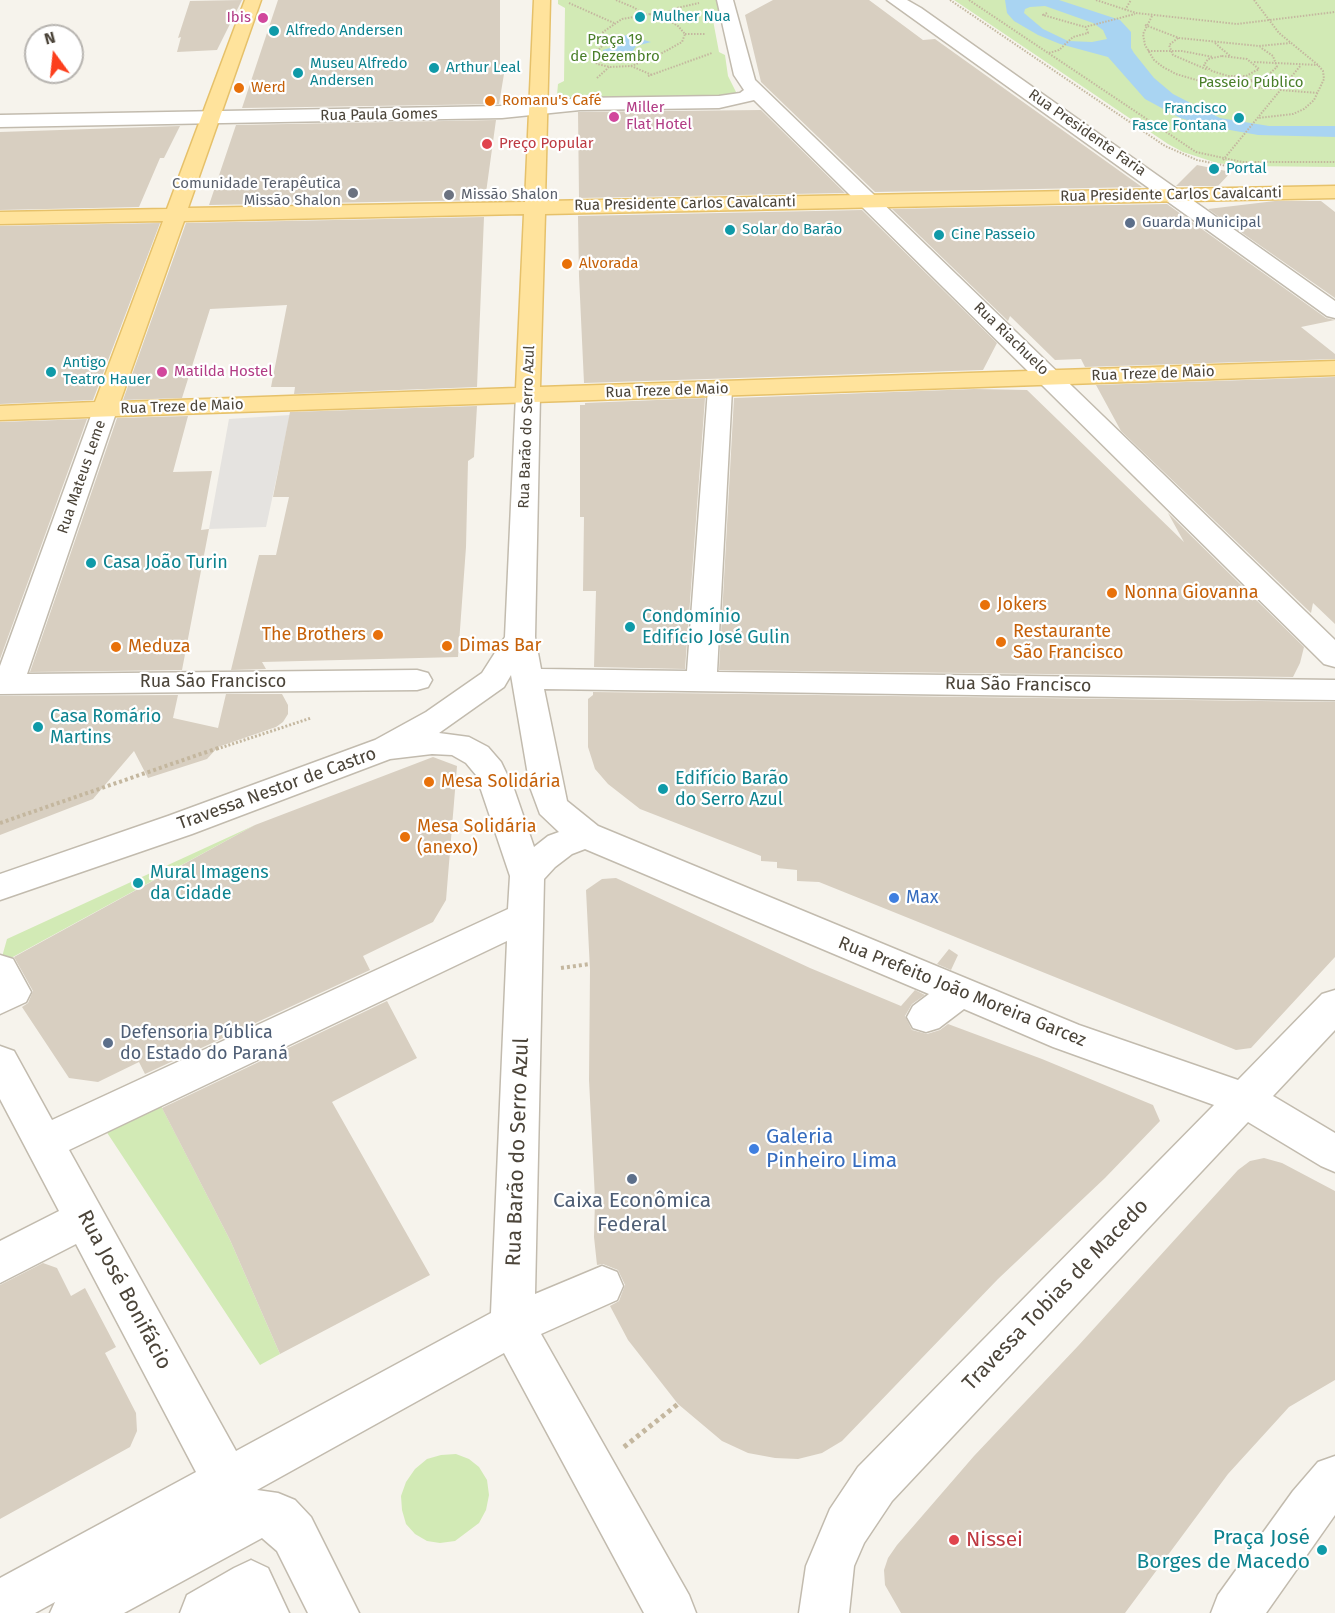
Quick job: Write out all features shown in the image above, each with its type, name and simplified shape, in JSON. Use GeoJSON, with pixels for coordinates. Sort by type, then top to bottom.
{"type":"FeatureCollection","features":[{"type":"Feature","properties":{"kind":"main road","name":"Rua Mateus Leme"},"geometry":{"type":"LineString","coordinates":[[105,410],[254,0]]}},
{"type":"Feature","properties":{"kind":"main road","name":"Rua Barão do Serro Azul"},"geometry":{"type":"LineString","coordinates":[[528,395],[542,0]]}},
{"type":"Feature","properties":{"kind":"main road","name":"Rua Presidente Carlos Cavalcanti"},"geometry":{"type":"LineString","coordinates":[[0,218],[1335,192]]}},
{"type":"Feature","properties":{"kind":"main road","name":"Rua Treze de Maio"},"geometry":{"type":"LineString","coordinates":[[0,414],[1335,368]]}},
{"type":"Feature","properties":{"kind":"street","name":"Rua Riachuelo"},"geometry":{"type":"LineString","coordinates":[[725,0],[736,14],[743,75],[754,90],[1335,657]]}},
{"type":"Feature","properties":{"kind":"street","name":"Rua Presidente Faria"},"geometry":{"type":"LineString","coordinates":[[895,0],[915,11],[1335,311]]}},
{"type":"Feature","properties":{"kind":"street"},"geometry":{"type":"LineString","coordinates":[[916,0],[1203,194],[1335,288]]}},
{"type":"Feature","properties":{"kind":"street","name":"Rua Paula Gomes"},"geometry":{"type":"LineString","coordinates":[[0,121],[502,112],[580,104],[720,102],[746,97],[754,90]]}},
{"type":"Feature","properties":{"kind":"street"},"geometry":{"type":"LineString","coordinates":[[702,669],[720,389]]}},
{"type":"Feature","properties":{"kind":"street","name":"Rua Barão do Serro Azul"},"geometry":{"type":"LineString","coordinates":[[528,395],[520,638],[546,787],[552,806],[563,818],[586,835]]}},
{"type":"Feature","properties":{"kind":"street","name":"Rua Mateus Leme"},"geometry":{"type":"LineString","coordinates":[[3,686],[105,410]]}},
{"type":"Feature","properties":{"kind":"street","name":"Travessa Nestor de Castro"},"geometry":{"type":"LineString","coordinates":[[0,887],[180,825],[387,748],[445,715],[493,680],[520,638]]}},
{"type":"Feature","properties":{"kind":"street","name":"Rua São Francisco"},"geometry":{"type":"LineString","coordinates":[[527,679],[702,669],[1335,690]]}},
{"type":"Feature","properties":{"kind":"street","name":"Rua São Francisco"},"geometry":{"type":"LineString","coordinates":[[3,686],[345,692],[417,680]]}},
{"type":"Feature","properties":{"kind":"street","name":"Rua Barão do Serro Azul"},"geometry":{"type":"LineString","coordinates":[[387,748],[432,743],[458,744],[477,755],[490,770],[498,789],[527,876],[512,1325]]}},
{"type":"Feature","properties":{"kind":"street"},"geometry":{"type":"LineString","coordinates":[[527,876],[543,858],[560,845],[586,835]]}},
{"type":"Feature","properties":{"kind":"street","name":"Rua Prefeito João Moreira Garcez"},"geometry":{"type":"LineString","coordinates":[[586,835],[1066,1036],[1244,1099],[1335,1154]]}},
{"type":"Feature","properties":{"kind":"street"},"geometry":{"type":"LineString","coordinates":[[44,1143],[526,916]]}},
{"type":"Feature","properties":{"kind":"street"},"geometry":{"type":"LineString","coordinates":[[0,969],[13,993],[0,999]]}},
{"type":"Feature","properties":{"kind":"street"},"geometry":{"type":"LineString","coordinates":[[926,1017],[960,992]]}},
{"type":"Feature","properties":{"kind":"street","name":"Travessa Tobias de Macedo"},"geometry":{"type":"LineString","coordinates":[[824,1613],[830,1566],[847,1526],[875,1484],[1335,1005]]}},
{"type":"Feature","properties":{"kind":"street","name":"Rua José Bonifácio"},"geometry":{"type":"LineString","coordinates":[[0,1062],[237,1500]]}},
{"type":"Feature","properties":{"kind":"street"},"geometry":{"type":"LineString","coordinates":[[0,1263],[85,1218]]}},
{"type":"Feature","properties":{"kind":"street"},"geometry":{"type":"LineString","coordinates":[[75,1613],[237,1500],[512,1325],[602,1286]]}},
{"type":"Feature","properties":{"kind":"street"},"geometry":{"type":"LineString","coordinates":[[512,1325],[671,1613]]}},
{"type":"Feature","properties":{"kind":"street"},"geometry":{"type":"LineString","coordinates":[[1236,1613],[1310,1508],[1335,1479]]}},
{"type":"Feature","properties":{"kind":"street"},"geometry":{"type":"LineString","coordinates":[[0,1605],[237,1500]]}},
{"type":"Feature","properties":{"kind":"street"},"geometry":{"type":"LineString","coordinates":[[237,1500],[262,1514],[278,1517],[294,1534],[334,1613]]}},
{"type":"Feature","properties":{"kind":"street"},"geometry":{"type":"LineString","coordinates":[[205,1613],[252,1585],[264,1613]]}},
{"type":"Feature","properties":{"kind":"path"},"geometry":{"type":"LineString","coordinates":[[616,0],[635,8],[642,14]]}},
{"type":"Feature","properties":{"kind":"path"},"geometry":{"type":"LineString","coordinates":[[950,0],[1166,146],[1197,160],[1235,167]]}},
{"type":"Feature","properties":{"kind":"path"},"geometry":{"type":"LineString","coordinates":[[969,0],[1196,152],[1223,159],[1271,163],[1335,162]]}},
{"type":"Feature","properties":{"kind":"path"},"geometry":{"type":"LineString","coordinates":[[1096,0],[1106,1],[1136,14],[1237,24],[1335,12]]}},
{"type":"Feature","properties":{"kind":"path"},"geometry":{"type":"LineString","coordinates":[[1125,10],[1131,0]]}},
{"type":"Feature","properties":{"kind":"path"},"geometry":{"type":"LineString","coordinates":[[1254,0],[1268,20],[1290,43],[1318,65],[1323,71],[1324,79],[1318,93],[1304,109],[1293,114],[1258,118]]}},
{"type":"Feature","properties":{"kind":"path"},"geometry":{"type":"LineString","coordinates":[[569,3],[614,23]]}},
{"type":"Feature","properties":{"kind":"path"},"geometry":{"type":"LineString","coordinates":[[658,16],[677,8],[700,3]]}},
{"type":"Feature","properties":{"kind":"path"},"geometry":{"type":"LineString","coordinates":[[1047,13],[1043,15],[1085,27],[1136,14]]}},
{"type":"Feature","properties":{"kind":"path"},"geometry":{"type":"LineString","coordinates":[[685,34],[682,42],[674,47],[631,66],[601,66],[593,60],[603,45],[603,32],[614,23],[642,14],[658,16],[678,26],[685,34],[703,34]]}},
{"type":"Feature","properties":{"kind":"path"},"geometry":{"type":"LineString","coordinates":[[1152,16],[1143,34],[1148,51],[1163,67],[1192,79],[1230,87],[1318,93]]}},
{"type":"Feature","properties":{"kind":"path"},"geometry":{"type":"LineString","coordinates":[[1146,25],[1179,38],[1259,46],[1290,43]]}},
{"type":"Feature","properties":{"kind":"path"},"geometry":{"type":"LineString","coordinates":[[1048,53],[1064,46],[1070,39],[1088,33],[1085,27]]}},
{"type":"Feature","properties":{"kind":"path"},"geometry":{"type":"LineString","coordinates":[[1169,50],[1169,45],[1179,38]]}},
{"type":"Feature","properties":{"kind":"path"},"geometry":{"type":"LineString","coordinates":[[1214,42],[1230,56]]}},
{"type":"Feature","properties":{"kind":"path"},"geometry":{"type":"LineString","coordinates":[[1259,46],[1277,62]]}},
{"type":"Feature","properties":{"kind":"path"},"geometry":{"type":"LineString","coordinates":[[1169,50],[1183,62],[1238,76],[1275,89]]}},
{"type":"Feature","properties":{"kind":"path"},"geometry":{"type":"LineString","coordinates":[[1148,51],[1194,52],[1214,57]]}},
{"type":"Feature","properties":{"kind":"path"},"geometry":{"type":"LineString","coordinates":[[645,78],[712,53]]}},
{"type":"Feature","properties":{"kind":"path"},"geometry":{"type":"LineString","coordinates":[[1212,71],[1204,65],[1208,59],[1230,56],[1254,62],[1318,65]]}},
{"type":"Feature","properties":{"kind":"path"},"geometry":{"type":"LineString","coordinates":[[1238,76],[1257,72],[1259,69],[1254,62]]}},
{"type":"Feature","properties":{"kind":"path"},"geometry":{"type":"LineString","coordinates":[[1247,81],[1274,72],[1277,62]]}},
{"type":"Feature","properties":{"kind":"path"},"geometry":{"type":"LineString","coordinates":[[1218,165],[1301,65]]}},
{"type":"Feature","properties":{"kind":"path"},"geometry":{"type":"LineString","coordinates":[[631,66],[644,72]]}},
{"type":"Feature","properties":{"kind":"path"},"geometry":{"type":"LineString","coordinates":[[599,77],[610,67]]}},
{"type":"Feature","properties":{"kind":"path"},"geometry":{"type":"LineString","coordinates":[[0,823],[91,790],[311,718]]}},
{"type":"Feature","properties":{"kind":"path"},"geometry":{"type":"LineString","coordinates":[[592,1470],[678,1404]]}},
{"type":"Feature","properties":{"kind":"green space","name":"Praça 19 de Dezembro"},"geometry":{"type":"Polygon","coordinates":[[[558,0],[717,0],[719,12],[712,15],[719,52],[725,55],[728,76],[737,94],[594,100],[560,98],[557,95],[558,84],[564,81],[565,8],[558,4],[558,0]]]}},
{"type":"Feature","properties":{"kind":"green space","name":"Passeio Público"},"geometry":{"type":"Polygon","coordinates":[[[954,0],[1335,0],[1335,167],[1241,166],[1217,163],[1183,152],[954,0]]]}},
{"type":"Feature","properties":{"kind":"green space"},"geometry":{"type":"Polygon","coordinates":[[[255,825],[0,964],[7,939],[255,825]]]}},
{"type":"Feature","properties":{"kind":"green space"},"geometry":{"type":"Polygon","coordinates":[[[157,1098],[230,1240],[280,1354],[260,1365],[102,1125],[157,1098]]]}},
{"type":"Feature","properties":{"kind":"green space"},"geometry":{"type":"Polygon","coordinates":[[[456,1454],[469,1459],[479,1467],[487,1480],[489,1495],[486,1510],[479,1523],[455,1541],[440,1543],[427,1541],[415,1534],[406,1524],[401,1496],[406,1482],[415,1469],[427,1459],[456,1454]]]}},
{"type":"Feature","properties":{"kind":"shaded area"},"geometry":{"type":"Polygon","coordinates":[[[290,415],[266,527],[209,529],[229,419],[290,415]]]}},
{"type":"Feature","properties":{"kind":"water"},"geometry":{"type":"Polygon","coordinates":[[[1005,0],[1059,0],[1120,20],[1131,32],[1131,48],[1134,53],[1154,78],[1173,94],[1220,118],[1269,126],[1335,126],[1335,137],[1258,135],[1180,118],[1145,99],[1108,57],[1060,44],[1038,35],[1014,21],[1007,13],[1005,0]],[[1045,6],[1030,7],[1025,9],[1024,13],[1043,29],[1068,41],[1092,42],[1107,39],[1103,30],[1093,23],[1045,6]]]}},
{"type":"Feature","properties":{"kind":"water"},"geometry":{"type":"Polygon","coordinates":[[[626,35],[651,42],[636,46],[631,54],[603,52],[603,50],[619,45],[621,38],[626,35]]]}},
{"type":"Feature","properties":{"kind":"building"},"geometry":{"type":"Polygon","coordinates":[[[242,0],[217,50],[177,52],[181,37],[178,38],[190,1],[242,0]]]}},
{"type":"Feature","properties":{"kind":"building"},"geometry":{"type":"Polygon","coordinates":[[[278,0],[500,0],[500,75],[504,74],[499,104],[242,108],[278,0]]]}},
{"type":"Feature","properties":{"kind":"building"},"geometry":{"type":"Polygon","coordinates":[[[773,0],[869,0],[923,40],[935,39],[1142,187],[875,192],[761,82],[745,15],[773,0]]]}},
{"type":"Feature","properties":{"kind":"building"},"geometry":{"type":"Polygon","coordinates":[[[761,110],[845,193],[579,198],[578,112],[761,110]]]}},
{"type":"Feature","properties":{"kind":"building"},"geometry":{"type":"Polygon","coordinates":[[[496,120],[485,200],[209,205],[236,125],[496,120]]]}},
{"type":"Feature","properties":{"kind":"building"},"geometry":{"type":"Polygon","coordinates":[[[180,126],[164,158],[160,158],[139,207],[0,210],[0,132],[180,126]]]}},
{"type":"Feature","properties":{"kind":"building"},"geometry":{"type":"Polygon","coordinates":[[[1197,165],[1231,172],[1218,186],[1176,186],[1197,165]]]}},
{"type":"Feature","properties":{"kind":"building"},"geometry":{"type":"Polygon","coordinates":[[[1275,201],[1321,201],[1335,212],[1335,298],[1208,209],[1275,201]]]}},
{"type":"Feature","properties":{"kind":"building"},"geometry":{"type":"Polygon","coordinates":[[[1167,204],[1326,318],[1335,320],[1301,327],[1335,354],[1335,359],[1085,367],[1081,359],[1055,360],[1010,316],[1008,321],[892,209],[1167,204]]]}},
{"type":"Feature","properties":{"kind":"building"},"geometry":{"type":"Polygon","coordinates":[[[862,210],[997,343],[983,370],[584,383],[578,216],[862,210]]]}},
{"type":"Feature","properties":{"kind":"building"},"geometry":{"type":"Polygon","coordinates":[[[484,217],[477,387],[294,394],[295,387],[271,387],[287,305],[210,309],[182,398],[123,400],[186,223],[484,217]]]}},
{"type":"Feature","properties":{"kind":"building"},"geometry":{"type":"Polygon","coordinates":[[[160,223],[93,400],[0,404],[0,226],[160,223]]]}},
{"type":"Feature","properties":{"kind":"building"},"geometry":{"type":"Polygon","coordinates":[[[1335,377],[1335,624],[1313,603],[1311,613],[1121,431],[1096,385],[1335,377]]]}},
{"type":"Feature","properties":{"kind":"building"},"geometry":{"type":"Polygon","coordinates":[[[974,389],[1027,390],[1184,542],[1168,513],[1304,647],[1293,677],[719,670],[734,398],[974,389]]]}},
{"type":"Feature","properties":{"kind":"building"},"geometry":{"type":"Polygon","coordinates":[[[705,398],[685,669],[594,667],[596,591],[583,591],[584,517],[580,517],[580,405],[705,398]]]}},
{"type":"Feature","properties":{"kind":"building"},"geometry":{"type":"Polygon","coordinates":[[[477,406],[474,457],[468,461],[466,547],[458,657],[262,662],[266,669],[231,670],[259,555],[276,555],[289,497],[273,497],[290,412],[477,406]]]}},
{"type":"Feature","properties":{"kind":"building"},"geometry":{"type":"Polygon","coordinates":[[[188,416],[173,472],[212,471],[201,530],[209,529],[182,670],[30,672],[117,418],[188,416]]]}},
{"type":"Feature","properties":{"kind":"building"},"geometry":{"type":"Polygon","coordinates":[[[87,419],[0,659],[0,422],[87,419]]]}},
{"type":"Feature","properties":{"kind":"building"},"geometry":{"type":"Polygon","coordinates":[[[593,692],[1335,702],[1335,957],[1251,1048],[1236,1050],[819,882],[797,881],[797,870],[777,868],[777,862],[761,861],[761,856],[640,809],[608,784],[595,769],[588,747],[588,699],[593,692]]]}},
{"type":"Feature","properties":{"kind":"building"},"geometry":{"type":"Polygon","coordinates":[[[226,694],[282,694],[288,705],[288,714],[276,727],[218,747],[207,759],[148,778],[134,751],[93,799],[0,835],[0,696],[178,695],[173,718],[218,728],[226,694]]]}},
{"type":"Feature","properties":{"kind":"building"},"geometry":{"type":"Polygon","coordinates":[[[433,757],[457,766],[446,900],[433,922],[363,956],[370,970],[145,1074],[139,1062],[98,1082],[69,1078],[22,1007],[28,1003],[33,991],[14,957],[255,825],[433,757]]]}},
{"type":"Feature","properties":{"kind":"building"},"geometry":{"type":"Polygon","coordinates":[[[616,878],[810,968],[901,1006],[915,990],[925,995],[912,1004],[905,1016],[912,1030],[927,1034],[940,1030],[948,1024],[1042,1059],[1153,1105],[1160,1121],[1105,1178],[998,1279],[842,1441],[822,1453],[798,1459],[775,1458],[748,1453],[722,1441],[678,1404],[628,1340],[610,1306],[619,1301],[625,1285],[618,1270],[603,1264],[597,1265],[594,1237],[595,1199],[589,1080],[590,970],[586,890],[602,879],[616,878]]]}},
{"type":"Feature","properties":{"kind":"building"},"geometry":{"type":"Polygon","coordinates":[[[949,949],[958,955],[951,970],[937,964],[949,949]]]}},
{"type":"Feature","properties":{"kind":"building"},"geometry":{"type":"Polygon","coordinates":[[[387,1001],[417,1058],[332,1102],[430,1275],[280,1354],[230,1240],[162,1108],[387,1001]]]}},
{"type":"Feature","properties":{"kind":"building"},"geometry":{"type":"Polygon","coordinates":[[[1264,1158],[1282,1163],[1335,1191],[1335,1380],[1289,1407],[1228,1474],[1125,1613],[901,1613],[885,1585],[884,1570],[888,1558],[897,1545],[974,1456],[1078,1346],[1238,1170],[1250,1161],[1264,1158]]]}},
{"type":"Feature","properties":{"kind":"building"},"geometry":{"type":"Polygon","coordinates":[[[43,1263],[57,1268],[71,1296],[85,1288],[116,1347],[105,1353],[136,1413],[137,1431],[130,1447],[0,1519],[0,1285],[43,1263]]]}},
{"type":"Feature","properties":{"kind":"place","name":"Mulher Nua"},"geometry":{"type":"Point","coordinates":[640,17]}},
{"type":"Feature","properties":{"kind":"place","name":"Ibis"},"geometry":{"type":"Point","coordinates":[263,18]}},
{"type":"Feature","properties":{"kind":"place","name":"Alfredo Andersen"},"geometry":{"type":"Point","coordinates":[274,31]}},
{"type":"Feature","properties":{"kind":"place","name":"Arthur Leal"},"geometry":{"type":"Point","coordinates":[434,68]}},
{"type":"Feature","properties":{"kind":"place","name":"Museu Alfredo Andersen"},"geometry":{"type":"Point","coordinates":[298,73]}},
{"type":"Feature","properties":{"kind":"place","name":"Werd"},"geometry":{"type":"Point","coordinates":[239,88]}},
{"type":"Feature","properties":{"kind":"place","name":"Romanu's Café"},"geometry":{"type":"Point","coordinates":[490,101]}},
{"type":"Feature","properties":{"kind":"place","name":"Miller Flat Hotel"},"geometry":{"type":"Point","coordinates":[614,117]}},
{"type":"Feature","properties":{"kind":"place","name":"Francisco Fasce Fontana"},"geometry":{"type":"Point","coordinates":[1239,118]}},
{"type":"Feature","properties":{"kind":"place","name":"Preço Popular"},"geometry":{"type":"Point","coordinates":[487,144]}},
{"type":"Feature","properties":{"kind":"place","name":"Portal"},"geometry":{"type":"Point","coordinates":[1214,169]}},
{"type":"Feature","properties":{"kind":"place","name":"Comunidade Terapêutica Missão Shalon"},"geometry":{"type":"Point","coordinates":[353,193]}},
{"type":"Feature","properties":{"kind":"place","name":"Missão Shalon"},"geometry":{"type":"Point","coordinates":[449,195]}},
{"type":"Feature","properties":{"kind":"place","name":"Guarda Municipal"},"geometry":{"type":"Point","coordinates":[1130,223]}},
{"type":"Feature","properties":{"kind":"place","name":"Solar do Barão"},"geometry":{"type":"Point","coordinates":[730,230]}},
{"type":"Feature","properties":{"kind":"place","name":"Cine Passeio"},"geometry":{"type":"Point","coordinates":[939,235]}},
{"type":"Feature","properties":{"kind":"place","name":"Alvorada"},"geometry":{"type":"Point","coordinates":[567,264]}},
{"type":"Feature","properties":{"kind":"place","name":"Antigo Teatro Hauer"},"geometry":{"type":"Point","coordinates":[51,372]}},
{"type":"Feature","properties":{"kind":"place","name":"Matilda Hostel"},"geometry":{"type":"Point","coordinates":[162,372]}},
{"type":"Feature","properties":{"kind":"place","name":"Casa João Turin"},"geometry":{"type":"Point","coordinates":[91,563]}},
{"type":"Feature","properties":{"kind":"place","name":"Nonna Giovanna"},"geometry":{"type":"Point","coordinates":[1112,593]}},
{"type":"Feature","properties":{"kind":"place","name":"Jokers"},"geometry":{"type":"Point","coordinates":[985,605]}},
{"type":"Feature","properties":{"kind":"place","name":"Condomínio Edifício José Gulin"},"geometry":{"type":"Point","coordinates":[630,627]}},
{"type":"Feature","properties":{"kind":"place","name":"The Brothers"},"geometry":{"type":"Point","coordinates":[378,635]}},
{"type":"Feature","properties":{"kind":"place","name":"Restaurante São Francisco"},"geometry":{"type":"Point","coordinates":[1001,642]}},
{"type":"Feature","properties":{"kind":"place","name":"Dimas Bar"},"geometry":{"type":"Point","coordinates":[447,646]}},
{"type":"Feature","properties":{"kind":"place","name":"Meduza"},"geometry":{"type":"Point","coordinates":[116,647]}},
{"type":"Feature","properties":{"kind":"place","name":"Casa Romário Martins"},"geometry":{"type":"Point","coordinates":[38,727]}},
{"type":"Feature","properties":{"kind":"place","name":"Mesa Solidária"},"geometry":{"type":"Point","coordinates":[429,782]}},
{"type":"Feature","properties":{"kind":"place","name":"Edifício Barão do Serro Azul"},"geometry":{"type":"Point","coordinates":[663,789]}},
{"type":"Feature","properties":{"kind":"place","name":"Mesa Solidária (anexo)"},"geometry":{"type":"Point","coordinates":[405,837]}},
{"type":"Feature","properties":{"kind":"place","name":"Mural Imagens da Cidade"},"geometry":{"type":"Point","coordinates":[138,883]}},
{"type":"Feature","properties":{"kind":"place","name":"Max"},"geometry":{"type":"Point","coordinates":[894,898]}},
{"type":"Feature","properties":{"kind":"place","name":"Defensoria Pública do Estado do Paraná"},"geometry":{"type":"Point","coordinates":[108,1043]}},
{"type":"Feature","properties":{"kind":"place","name":"Galeria Pinheiro Lima"},"geometry":{"type":"Point","coordinates":[754,1149]}},
{"type":"Feature","properties":{"kind":"place","name":"Caixa Econômica Federal"},"geometry":{"type":"Point","coordinates":[632,1179]}},
{"type":"Feature","properties":{"kind":"place","name":"Nissei"},"geometry":{"type":"Point","coordinates":[954,1540]}},
{"type":"Feature","properties":{"kind":"place","name":"Praça José Borges de Macedo"},"geometry":{"type":"Point","coordinates":[1322,1550]}}]}
